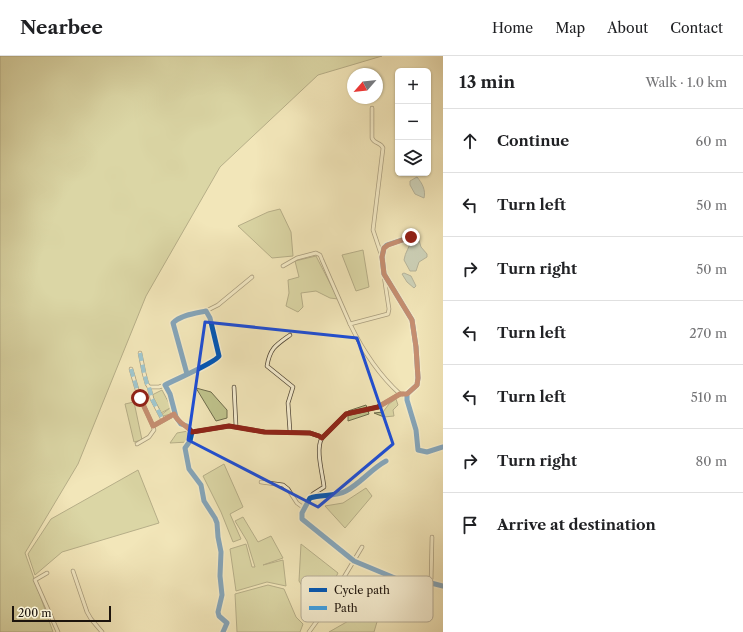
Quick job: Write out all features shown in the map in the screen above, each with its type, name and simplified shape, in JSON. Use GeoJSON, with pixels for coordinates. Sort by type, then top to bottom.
{"type":"FeatureCollection","features":[{"type":"Feature","properties":{"kind":"street"},"geometry":{"type":"LineString","coordinates":[[350,324],[388,314],[389,309],[382,257],[373,230],[383,148],[381,144],[374,141],[372,138],[372,108]]}},
{"type":"Feature","properties":{"kind":"street"},"geometry":{"type":"LineString","coordinates":[[382,257],[384,248],[388,245],[411,237]]}},
{"type":"Feature","properties":{"kind":"street"},"geometry":{"type":"LineString","coordinates":[[283,266],[297,258],[318,253],[361,345],[387,382],[400,394]]}},
{"type":"Feature","properties":{"kind":"street"},"geometry":{"type":"LineString","coordinates":[[384,274],[409,316],[413,326],[418,378],[417,385],[407,394],[400,394],[378,407],[346,414],[322,438],[319,449],[324,488],[313,494],[310,498],[302,513],[302,519],[354,561],[390,576]]}},
{"type":"Feature","properties":{"kind":"street"},"geometry":{"type":"LineString","coordinates":[[187,374],[173,322],[182,317],[218,305],[252,277]]}},
{"type":"Feature","properties":{"kind":"street"},"geometry":{"type":"LineString","coordinates":[[149,387],[159,387],[165,385],[217,359],[219,356],[217,342],[206,310]]}},
{"type":"Feature","properties":{"kind":"street"},"geometry":{"type":"LineString","coordinates":[[290,335],[275,346],[268,358],[267,366],[293,387],[288,402],[290,432]]}},
{"type":"Feature","properties":{"kind":"street"},"geometry":{"type":"LineString","coordinates":[[140,353],[152,399],[163,420]]}},
{"type":"Feature","properties":{"kind":"street"},"geometry":{"type":"LineString","coordinates":[[131,369],[138,393],[154,431],[152,435],[136,444]]}},
{"type":"Feature","properties":{"kind":"street"},"geometry":{"type":"LineString","coordinates":[[165,385],[170,394],[174,414],[180,423],[187,426],[192,432]]}},
{"type":"Feature","properties":{"kind":"street"},"geometry":{"type":"LineString","coordinates":[[234,388],[236,426]]}},
{"type":"Feature","properties":{"kind":"street"},"geometry":{"type":"LineString","coordinates":[[407,394],[407,400],[416,430],[418,450],[427,452],[443,447]]}},
{"type":"Feature","properties":{"kind":"street"},"geometry":{"type":"LineString","coordinates":[[153,426],[174,414]]}},
{"type":"Feature","properties":{"kind":"street"},"geometry":{"type":"LineString","coordinates":[[192,432],[222,426],[236,426],[264,432],[310,433],[322,438]]}},
{"type":"Feature","properties":{"kind":"street"},"geometry":{"type":"LineString","coordinates":[[192,432],[190,441],[185,448],[189,470],[201,485],[204,501],[216,518],[217,523],[221,552],[220,576],[222,595],[218,612],[219,616],[227,624],[223,632]]}},
{"type":"Feature","properties":{"kind":"street"},"geometry":{"type":"LineString","coordinates":[[310,498],[345,491],[357,484],[376,466],[386,461]]}},
{"type":"Feature","properties":{"kind":"street"},"geometry":{"type":"LineString","coordinates":[[261,482],[283,485],[288,489],[297,503],[304,508]]}},
{"type":"Feature","properties":{"kind":"street"},"geometry":{"type":"LineString","coordinates":[[431,576],[432,537]]}},
{"type":"Feature","properties":{"kind":"street"},"geometry":{"type":"LineString","coordinates":[[345,576],[362,547]]}},
{"type":"Feature","properties":{"kind":"street"},"geometry":{"type":"LineString","coordinates":[[73,570],[87,612],[91,620],[102,632]]}},
{"type":"Feature","properties":{"kind":"street"},"geometry":{"type":"LineString","coordinates":[[47,572],[35,580],[58,632]]}},
{"type":"Feature","properties":{"kind":"street"},"geometry":{"type":"LineString","coordinates":[[433,584],[443,586]]}},
{"type":"Feature","properties":{"kind":"street"},"geometry":{"type":"LineString","coordinates":[[309,632],[316,622]]}},
{"type":"Feature","properties":{"kind":"highlighted area"},"geometry":{"type":"Polygon","coordinates":[[[205,322],[357,338],[393,444],[318,507],[188,440],[205,322]]]}},
{"type":"Feature","properties":{"kind":"green space"},"geometry":{"type":"Polygon","coordinates":[[[0,56],[382,56],[318,75],[220,167],[146,296],[78,464],[25,553],[53,632],[0,632],[0,56]]]}},
{"type":"Feature","properties":{"kind":"green space"},"geometry":{"type":"Polygon","coordinates":[[[280,209],[291,232],[293,256],[272,258],[238,226],[268,212],[280,209]]]}},
{"type":"Feature","properties":{"kind":"green space"},"geometry":{"type":"Polygon","coordinates":[[[363,250],[369,287],[356,291],[342,255],[363,250]]]}},
{"type":"Feature","properties":{"kind":"green space"},"geometry":{"type":"Polygon","coordinates":[[[316,256],[338,299],[330,298],[316,291],[301,293],[303,307],[298,312],[286,306],[289,293],[288,280],[299,277],[295,261],[316,256]]]}},
{"type":"Feature","properties":{"kind":"green space"},"geometry":{"type":"Polygon","coordinates":[[[196,388],[211,392],[227,410],[227,418],[216,421],[196,388]]]}},
{"type":"Feature","properties":{"kind":"green space"},"geometry":{"type":"Polygon","coordinates":[[[162,390],[171,407],[171,414],[163,416],[161,415],[170,408],[161,413],[152,395],[162,390]]]}},
{"type":"Feature","properties":{"kind":"green space"},"geometry":{"type":"Polygon","coordinates":[[[396,399],[398,405],[393,410],[394,416],[384,417],[374,413],[383,412],[389,404],[396,399]]]}},
{"type":"Feature","properties":{"kind":"green space"},"geometry":{"type":"Polygon","coordinates":[[[134,402],[142,440],[134,442],[125,404],[134,402]]]}},
{"type":"Feature","properties":{"kind":"green space"},"geometry":{"type":"Polygon","coordinates":[[[366,405],[369,414],[348,421],[348,411],[366,405]]]}},
{"type":"Feature","properties":{"kind":"green space"},"geometry":{"type":"Polygon","coordinates":[[[188,431],[188,442],[170,443],[177,433],[188,431]]]}},
{"type":"Feature","properties":{"kind":"green space"},"geometry":{"type":"Polygon","coordinates":[[[224,464],[243,507],[230,514],[241,539],[233,542],[221,512],[203,476],[224,464]]]}},
{"type":"Feature","properties":{"kind":"green space"},"geometry":{"type":"Polygon","coordinates":[[[138,470],[159,523],[62,552],[35,575],[28,554],[51,519],[138,470]]]}},
{"type":"Feature","properties":{"kind":"green space"},"geometry":{"type":"Polygon","coordinates":[[[366,488],[372,496],[345,528],[325,506],[343,503],[366,488]]]}},
{"type":"Feature","properties":{"kind":"green space"},"geometry":{"type":"Polygon","coordinates":[[[243,517],[258,542],[271,536],[283,558],[263,565],[283,560],[286,586],[267,582],[236,591],[230,549],[246,544],[252,567],[255,567],[247,541],[235,521],[243,517]]]}},
{"type":"Feature","properties":{"kind":"green space"},"geometry":{"type":"Polygon","coordinates":[[[301,544],[338,573],[336,576],[301,576],[301,584],[299,581],[301,544]]]}},
{"type":"Feature","properties":{"kind":"green space"},"geometry":{"type":"Polygon","coordinates":[[[268,585],[284,589],[296,617],[303,624],[300,632],[237,632],[235,594],[268,585]]]}},
{"type":"Feature","properties":{"kind":"green space"},"geometry":{"type":"Polygon","coordinates":[[[347,622],[377,622],[374,632],[329,632],[347,622]]]}},
{"type":"Feature","properties":{"kind":"water"},"geometry":{"type":"Polygon","coordinates":[[[417,177],[423,187],[424,198],[415,194],[410,185],[410,181],[417,177]]]}},
{"type":"Feature","properties":{"kind":"water"},"geometry":{"type":"Polygon","coordinates":[[[418,237],[421,247],[427,254],[427,257],[419,262],[416,271],[410,271],[404,260],[412,238],[418,237]]]}},
{"type":"Feature","properties":{"kind":"water"},"geometry":{"type":"Polygon","coordinates":[[[404,273],[411,276],[416,286],[414,288],[407,282],[402,274],[404,273]]]}},
{"type":"Feature","properties":{"kind":"marked path"},"geometry":{"type":"LineString","coordinates":[[140,353],[152,399],[163,420]]}},
{"type":"Feature","properties":{"kind":"marked path"},"geometry":{"type":"LineString","coordinates":[[131,369],[138,393],[153,426]]}},
{"type":"Feature","properties":{"kind":"cycle path"},"geometry":{"type":"LineString","coordinates":[[411,237],[387,245],[384,248],[382,257],[384,274],[412,320],[416,347],[418,378],[417,385],[407,394],[407,400],[416,430],[418,450],[427,452],[443,447]]}},
{"type":"Feature","properties":{"kind":"cycle path"},"geometry":{"type":"LineString","coordinates":[[187,374],[173,323],[184,316],[206,311],[210,318],[219,356],[203,367],[165,385],[170,394],[176,417],[181,424],[187,426],[192,432],[190,441],[185,448],[189,469],[201,485],[204,501],[217,523],[221,552],[220,576],[222,595],[218,612],[219,616],[227,623],[223,632]]}},
{"type":"Feature","properties":{"kind":"cycle path"},"geometry":{"type":"LineString","coordinates":[[386,461],[342,493],[310,498],[302,513],[302,519],[354,561],[390,576]]}},
{"type":"Feature","properties":{"kind":"cycle path"},"geometry":{"type":"LineString","coordinates":[[433,584],[443,586]]}},
{"type":"Feature","properties":{"kind":"route"},"geometry":{"type":"LineString","coordinates":[[140,398],[153,426],[174,414],[180,423],[187,426],[192,432],[222,426],[236,426],[243,429],[264,432],[310,433],[322,438],[336,422],[346,414],[378,407],[400,394],[407,394],[417,385],[418,382],[416,347],[412,320],[384,274],[382,257],[384,248],[388,245],[411,237]]}}]}
